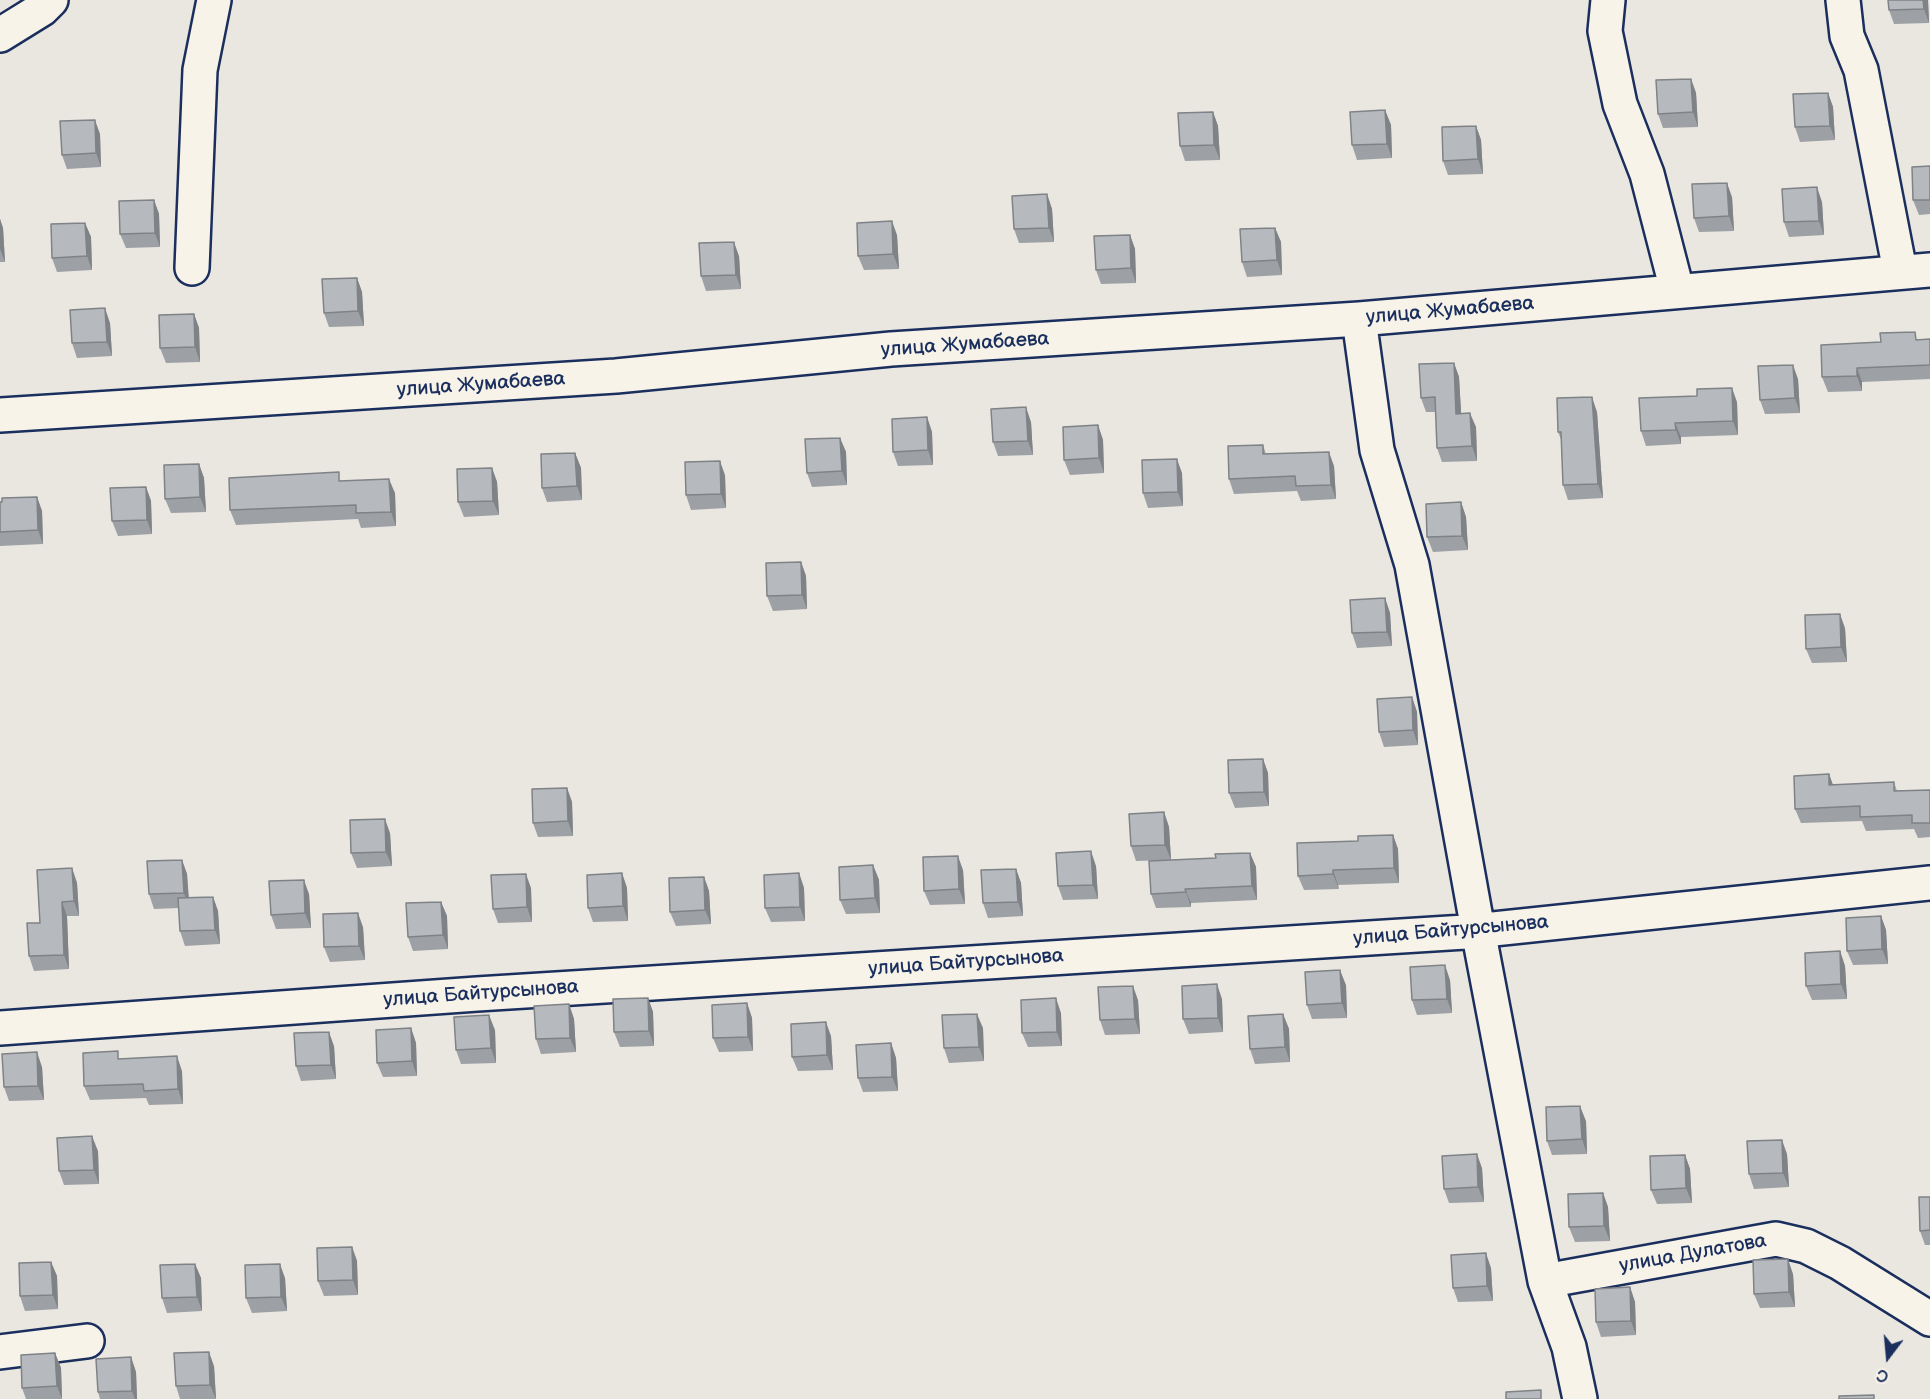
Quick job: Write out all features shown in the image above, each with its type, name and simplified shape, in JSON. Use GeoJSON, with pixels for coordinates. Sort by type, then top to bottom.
{"type":"FeatureCollection","features":[{"type":"Feature","properties":{"kind":"street"},"geometry":{"type":"LineString","coordinates":[[0,35],[42,9],[51,0]]}},
{"type":"Feature","properties":{"kind":"street"},"geometry":{"type":"LineString","coordinates":[[192,268],[200,70],[214,0]]}},
{"type":"Feature","properties":{"kind":"street"},"geometry":{"type":"LineString","coordinates":[[1608,0],[1605,30],[1620,104],[1647,174],[1677,291]]}},
{"type":"Feature","properties":{"kind":"street"},"geometry":{"type":"LineString","coordinates":[[1843,0],[1847,36],[1861,70],[1915,270]]}},
{"type":"Feature","properties":{"kind":"street","name":"улица Жумабаева"},"geometry":{"type":"LineString","coordinates":[[0,415],[616,376],[891,349],[1359,319],[1915,270]]}},
{"type":"Feature","properties":{"kind":"street"},"geometry":{"type":"LineString","coordinates":[[1359,319],[1377,450],[1412,565],[1545,1281],[1569,1347],[1580,1399]]}},
{"type":"Feature","properties":{"kind":"street","name":"улица Байтурсынова"},"geometry":{"type":"LineString","coordinates":[[0,1028],[477,994],[1478,930],[1930,883]]}},
{"type":"Feature","properties":{"kind":"street","name":"улица Дулатова"},"geometry":{"type":"LineString","coordinates":[[1545,1281],[1776,1239],[1814,1250],[1930,1319]]}},
{"type":"Feature","properties":{"kind":"street"},"geometry":{"type":"LineString","coordinates":[[0,1352],[87,1341]]}},
{"type":"Feature","properties":{"kind":"building"},"geometry":{"type":"Polygon","coordinates":[[[1888,0],[1923,0],[1924,9],[1889,10],[1888,0]]]}},
{"type":"Feature","properties":{"kind":"building"},"geometry":{"type":"Polygon","coordinates":[[[1691,79],[1693,112],[1658,114],[1656,80],[1691,79]]]}},
{"type":"Feature","properties":{"kind":"building"},"geometry":{"type":"Polygon","coordinates":[[[1828,93],[1830,126],[1795,127],[1793,94],[1828,93]]]}},
{"type":"Feature","properties":{"kind":"building"},"geometry":{"type":"Polygon","coordinates":[[[1385,110],[1387,144],[1352,145],[1350,112],[1385,110]]]}},
{"type":"Feature","properties":{"kind":"building"},"geometry":{"type":"Polygon","coordinates":[[[1213,112],[1214,145],[1180,146],[1178,113],[1213,112]]]}},
{"type":"Feature","properties":{"kind":"building"},"geometry":{"type":"Polygon","coordinates":[[[95,120],[96,153],[62,155],[60,121],[95,120]]]}},
{"type":"Feature","properties":{"kind":"building"},"geometry":{"type":"Polygon","coordinates":[[[1476,126],[1478,159],[1443,161],[1442,127],[1476,126]]]}},
{"type":"Feature","properties":{"kind":"building"},"geometry":{"type":"Polygon","coordinates":[[[1930,166],[1930,200],[1913,200],[1912,167],[1930,166]]]}},
{"type":"Feature","properties":{"kind":"building"},"geometry":{"type":"Polygon","coordinates":[[[1727,183],[1729,216],[1694,218],[1692,184],[1727,183]]]}},
{"type":"Feature","properties":{"kind":"building"},"geometry":{"type":"Polygon","coordinates":[[[1817,187],[1819,221],[1784,222],[1782,189],[1817,187]]]}},
{"type":"Feature","properties":{"kind":"building"},"geometry":{"type":"Polygon","coordinates":[[[1047,194],[1049,228],[1014,229],[1012,196],[1047,194]]]}},
{"type":"Feature","properties":{"kind":"building"},"geometry":{"type":"Polygon","coordinates":[[[154,200],[155,233],[120,234],[119,201],[154,200]]]}},
{"type":"Feature","properties":{"kind":"building"},"geometry":{"type":"Polygon","coordinates":[[[892,221],[893,254],[858,256],[857,223],[892,221]]]}},
{"type":"Feature","properties":{"kind":"building"},"geometry":{"type":"Polygon","coordinates":[[[85,223],[87,256],[52,258],[51,224],[85,223]]]}},
{"type":"Feature","properties":{"kind":"building"},"geometry":{"type":"Polygon","coordinates":[[[1275,228],[1277,260],[1242,262],[1240,229],[1275,228]]]}},
{"type":"Feature","properties":{"kind":"building"},"geometry":{"type":"Polygon","coordinates":[[[1130,235],[1131,268],[1096,270],[1094,236],[1130,235]]]}},
{"type":"Feature","properties":{"kind":"building"},"geometry":{"type":"Polygon","coordinates":[[[734,242],[736,275],[701,276],[699,243],[734,242]]]}},
{"type":"Feature","properties":{"kind":"building"},"geometry":{"type":"Polygon","coordinates":[[[357,278],[358,311],[324,313],[322,279],[357,278]]]}},
{"type":"Feature","properties":{"kind":"building"},"geometry":{"type":"Polygon","coordinates":[[[105,308],[107,342],[72,343],[70,310],[105,308]]]}},
{"type":"Feature","properties":{"kind":"building"},"geometry":{"type":"Polygon","coordinates":[[[194,314],[195,347],[160,348],[159,315],[194,314]]]}},
{"type":"Feature","properties":{"kind":"building"},"geometry":{"type":"Polygon","coordinates":[[[1915,332],[1916,340],[1930,339],[1930,365],[1857,368],[1857,376],[1822,377],[1821,345],[1881,342],[1880,333],[1915,332]]]}},
{"type":"Feature","properties":{"kind":"building"},"geometry":{"type":"Polygon","coordinates":[[[1454,363],[1456,414],[1470,413],[1472,446],[1437,448],[1435,397],[1421,398],[1419,364],[1454,363]]]}},
{"type":"Feature","properties":{"kind":"building"},"geometry":{"type":"Polygon","coordinates":[[[1793,365],[1795,398],[1760,400],[1758,366],[1793,365]]]}},
{"type":"Feature","properties":{"kind":"building"},"geometry":{"type":"Polygon","coordinates":[[[1732,388],[1733,421],[1675,423],[1676,430],[1641,431],[1639,398],[1697,396],[1697,389],[1732,388]]]}},
{"type":"Feature","properties":{"kind":"building"},"geometry":{"type":"Polygon","coordinates":[[[1592,397],[1598,484],[1563,485],[1557,398],[1592,397]]]}},
{"type":"Feature","properties":{"kind":"building"},"geometry":{"type":"Polygon","coordinates":[[[1026,407],[1028,441],[993,442],[991,409],[1026,407]]]}},
{"type":"Feature","properties":{"kind":"building"},"geometry":{"type":"Polygon","coordinates":[[[927,417],[928,450],[893,452],[892,419],[927,417]]]}},
{"type":"Feature","properties":{"kind":"building"},"geometry":{"type":"Polygon","coordinates":[[[1098,425],[1099,458],[1064,460],[1063,427],[1098,425]]]}},
{"type":"Feature","properties":{"kind":"building"},"geometry":{"type":"Polygon","coordinates":[[[840,438],[842,471],[807,473],[805,439],[840,438]]]}},
{"type":"Feature","properties":{"kind":"building"},"geometry":{"type":"Polygon","coordinates":[[[1263,445],[1263,454],[1329,452],[1331,485],[1296,486],[1295,476],[1229,479],[1228,446],[1263,445]]]}},
{"type":"Feature","properties":{"kind":"building"},"geometry":{"type":"Polygon","coordinates":[[[575,453],[577,486],[542,488],[541,454],[575,453]]]}},
{"type":"Feature","properties":{"kind":"building"},"geometry":{"type":"Polygon","coordinates":[[[1177,459],[1178,492],[1143,493],[1142,460],[1177,459]]]}},
{"type":"Feature","properties":{"kind":"building"},"geometry":{"type":"Polygon","coordinates":[[[720,461],[721,494],[686,495],[685,462],[720,461]]]}},
{"type":"Feature","properties":{"kind":"building"},"geometry":{"type":"Polygon","coordinates":[[[199,464],[200,497],[165,499],[164,465],[199,464]]]}},
{"type":"Feature","properties":{"kind":"building"},"geometry":{"type":"Polygon","coordinates":[[[492,468],[493,501],[458,502],[457,469],[492,468]]]}},
{"type":"Feature","properties":{"kind":"building"},"geometry":{"type":"Polygon","coordinates":[[[339,472],[339,481],[389,479],[391,512],[356,513],[356,505],[230,510],[229,478],[339,472]]]}},
{"type":"Feature","properties":{"kind":"building"},"geometry":{"type":"Polygon","coordinates":[[[146,487],[147,520],[112,521],[110,488],[146,487]]]}},
{"type":"Feature","properties":{"kind":"building"},"geometry":{"type":"Polygon","coordinates":[[[37,497],[38,530],[0,532],[2,498],[37,497]]]}},
{"type":"Feature","properties":{"kind":"building"},"geometry":{"type":"Polygon","coordinates":[[[1461,502],[1462,536],[1427,537],[1426,504],[1461,502]]]}},
{"type":"Feature","properties":{"kind":"building"},"geometry":{"type":"Polygon","coordinates":[[[801,562],[802,595],[767,596],[766,563],[801,562]]]}},
{"type":"Feature","properties":{"kind":"building"},"geometry":{"type":"Polygon","coordinates":[[[1385,598],[1387,632],[1352,633],[1350,600],[1385,598]]]}},
{"type":"Feature","properties":{"kind":"building"},"geometry":{"type":"Polygon","coordinates":[[[1840,614],[1841,647],[1806,649],[1805,615],[1840,614]]]}},
{"type":"Feature","properties":{"kind":"building"},"geometry":{"type":"Polygon","coordinates":[[[1412,697],[1413,730],[1379,732],[1377,699],[1412,697]]]}},
{"type":"Feature","properties":{"kind":"building"},"geometry":{"type":"Polygon","coordinates":[[[1263,759],[1264,792],[1229,793],[1228,760],[1263,759]]]}},
{"type":"Feature","properties":{"kind":"building"},"geometry":{"type":"Polygon","coordinates":[[[1829,774],[1829,785],[1894,782],[1894,791],[1930,790],[1930,823],[1912,823],[1912,815],[1860,817],[1860,806],[1795,809],[1794,776],[1829,774]]]}},
{"type":"Feature","properties":{"kind":"building"},"geometry":{"type":"Polygon","coordinates":[[[567,788],[568,821],[533,823],[532,789],[567,788]]]}},
{"type":"Feature","properties":{"kind":"building"},"geometry":{"type":"Polygon","coordinates":[[[1164,812],[1165,845],[1131,846],[1129,814],[1164,812]]]}},
{"type":"Feature","properties":{"kind":"building"},"geometry":{"type":"Polygon","coordinates":[[[385,819],[386,852],[351,853],[350,820],[385,819]]]}},
{"type":"Feature","properties":{"kind":"building"},"geometry":{"type":"Polygon","coordinates":[[[1393,835],[1394,868],[1333,870],[1333,874],[1298,876],[1297,843],[1358,841],[1358,836],[1393,835]]]}},
{"type":"Feature","properties":{"kind":"building"},"geometry":{"type":"Polygon","coordinates":[[[1091,851],[1093,885],[1058,886],[1056,853],[1091,851]]]}},
{"type":"Feature","properties":{"kind":"building"},"geometry":{"type":"Polygon","coordinates":[[[1250,853],[1252,886],[1185,889],[1186,892],[1151,894],[1149,861],[1216,858],[1215,854],[1250,853]]]}},
{"type":"Feature","properties":{"kind":"building"},"geometry":{"type":"Polygon","coordinates":[[[958,856],[959,889],[924,891],[923,857],[958,856]]]}},
{"type":"Feature","properties":{"kind":"building"},"geometry":{"type":"Polygon","coordinates":[[[182,860],[184,893],[149,894],[147,861],[182,860]]]}},
{"type":"Feature","properties":{"kind":"building"},"geometry":{"type":"Polygon","coordinates":[[[873,865],[875,898],[840,900],[839,867],[873,865]]]}},
{"type":"Feature","properties":{"kind":"building"},"geometry":{"type":"Polygon","coordinates":[[[72,868],[74,901],[62,902],[64,955],[29,956],[27,923],[40,923],[37,870],[72,868]]]}},
{"type":"Feature","properties":{"kind":"building"},"geometry":{"type":"Polygon","coordinates":[[[1016,869],[1018,902],[983,903],[981,870],[1016,869]]]}},
{"type":"Feature","properties":{"kind":"building"},"geometry":{"type":"Polygon","coordinates":[[[622,873],[623,906],[588,908],[587,875],[622,873]]]}},
{"type":"Feature","properties":{"kind":"building"},"geometry":{"type":"Polygon","coordinates":[[[799,873],[800,907],[765,908],[764,875],[799,873]]]}},
{"type":"Feature","properties":{"kind":"building"},"geometry":{"type":"Polygon","coordinates":[[[526,874],[527,907],[493,909],[491,875],[526,874]]]}},
{"type":"Feature","properties":{"kind":"building"},"geometry":{"type":"Polygon","coordinates":[[[704,877],[705,910],[670,912],[669,878],[704,877]]]}},
{"type":"Feature","properties":{"kind":"building"},"geometry":{"type":"Polygon","coordinates":[[[304,880],[305,913],[271,915],[269,881],[304,880]]]}},
{"type":"Feature","properties":{"kind":"building"},"geometry":{"type":"Polygon","coordinates":[[[213,897],[215,930],[180,931],[178,898],[213,897]]]}},
{"type":"Feature","properties":{"kind":"building"},"geometry":{"type":"Polygon","coordinates":[[[441,902],[443,935],[408,937],[406,903],[441,902]]]}},
{"type":"Feature","properties":{"kind":"building"},"geometry":{"type":"Polygon","coordinates":[[[358,913],[359,946],[324,947],[323,914],[358,913]]]}},
{"type":"Feature","properties":{"kind":"building"},"geometry":{"type":"Polygon","coordinates":[[[1881,916],[1882,949],[1847,951],[1846,918],[1881,916]]]}},
{"type":"Feature","properties":{"kind":"building"},"geometry":{"type":"Polygon","coordinates":[[[1840,951],[1841,984],[1806,986],[1805,953],[1840,951]]]}},
{"type":"Feature","properties":{"kind":"building"},"geometry":{"type":"Polygon","coordinates":[[[1445,965],[1447,999],[1412,1000],[1410,967],[1445,965]]]}},
{"type":"Feature","properties":{"kind":"building"},"geometry":{"type":"Polygon","coordinates":[[[1340,970],[1342,1003],[1307,1005],[1305,972],[1340,970]]]}},
{"type":"Feature","properties":{"kind":"building"},"geometry":{"type":"Polygon","coordinates":[[[1217,984],[1218,1018],[1183,1019],[1182,986],[1217,984]]]}},
{"type":"Feature","properties":{"kind":"building"},"geometry":{"type":"Polygon","coordinates":[[[1133,986],[1135,1019],[1100,1020],[1098,987],[1133,986]]]}},
{"type":"Feature","properties":{"kind":"building"},"geometry":{"type":"Polygon","coordinates":[[[648,998],[649,1031],[614,1032],[613,999],[648,998]]]}},
{"type":"Feature","properties":{"kind":"building"},"geometry":{"type":"Polygon","coordinates":[[[1056,998],[1057,1032],[1022,1033],[1021,1000],[1056,998]]]}},
{"type":"Feature","properties":{"kind":"building"},"geometry":{"type":"Polygon","coordinates":[[[747,1003],[748,1037],[713,1038],[712,1005],[747,1003]]]}},
{"type":"Feature","properties":{"kind":"building"},"geometry":{"type":"Polygon","coordinates":[[[569,1004],[570,1038],[536,1039],[534,1006],[569,1004]]]}},
{"type":"Feature","properties":{"kind":"building"},"geometry":{"type":"Polygon","coordinates":[[[977,1014],[979,1047],[944,1048],[942,1015],[977,1014]]]}},
{"type":"Feature","properties":{"kind":"building"},"geometry":{"type":"Polygon","coordinates":[[[1283,1014],[1285,1047],[1250,1049],[1248,1016],[1283,1014]]]}},
{"type":"Feature","properties":{"kind":"building"},"geometry":{"type":"Polygon","coordinates":[[[489,1015],[491,1048],[456,1050],[454,1017],[489,1015]]]}},
{"type":"Feature","properties":{"kind":"building"},"geometry":{"type":"Polygon","coordinates":[[[826,1022],[827,1055],[792,1057],[791,1024],[826,1022]]]}},
{"type":"Feature","properties":{"kind":"building"},"geometry":{"type":"Polygon","coordinates":[[[411,1028],[412,1061],[377,1063],[376,1030],[411,1028]]]}},
{"type":"Feature","properties":{"kind":"building"},"geometry":{"type":"Polygon","coordinates":[[[329,1032],[331,1065],[296,1066],[294,1033],[329,1032]]]}},
{"type":"Feature","properties":{"kind":"building"},"geometry":{"type":"Polygon","coordinates":[[[891,1043],[892,1077],[858,1078],[856,1045],[891,1043]]]}},
{"type":"Feature","properties":{"kind":"building"},"geometry":{"type":"Polygon","coordinates":[[[118,1051],[118,1059],[177,1056],[178,1089],[144,1091],[143,1084],[84,1086],[83,1053],[118,1051]]]}},
{"type":"Feature","properties":{"kind":"building"},"geometry":{"type":"Polygon","coordinates":[[[37,1052],[38,1086],[4,1087],[2,1054],[37,1052]]]}},
{"type":"Feature","properties":{"kind":"building"},"geometry":{"type":"Polygon","coordinates":[[[1580,1106],[1582,1139],[1547,1141],[1546,1107],[1580,1106]]]}},
{"type":"Feature","properties":{"kind":"building"},"geometry":{"type":"Polygon","coordinates":[[[92,1136],[94,1170],[59,1171],[57,1138],[92,1136]]]}},
{"type":"Feature","properties":{"kind":"building"},"geometry":{"type":"Polygon","coordinates":[[[1782,1140],[1783,1173],[1749,1174],[1747,1141],[1782,1140]]]}},
{"type":"Feature","properties":{"kind":"building"},"geometry":{"type":"Polygon","coordinates":[[[1477,1154],[1478,1187],[1444,1189],[1442,1156],[1477,1154]]]}},
{"type":"Feature","properties":{"kind":"building"},"geometry":{"type":"Polygon","coordinates":[[[1685,1155],[1686,1188],[1651,1190],[1650,1156],[1685,1155]]]}},
{"type":"Feature","properties":{"kind":"building"},"geometry":{"type":"Polygon","coordinates":[[[1603,1193],[1604,1226],[1569,1227],[1568,1194],[1603,1193]]]}},
{"type":"Feature","properties":{"kind":"building"},"geometry":{"type":"Polygon","coordinates":[[[1919,1197],[1930,1197],[1930,1230],[1920,1231],[1919,1197]]]}},
{"type":"Feature","properties":{"kind":"building"},"geometry":{"type":"Polygon","coordinates":[[[352,1247],[353,1280],[318,1281],[317,1248],[352,1247]]]}},
{"type":"Feature","properties":{"kind":"building"},"geometry":{"type":"Polygon","coordinates":[[[1486,1253],[1487,1286],[1453,1288],[1451,1255],[1486,1253]]]}},
{"type":"Feature","properties":{"kind":"building"},"geometry":{"type":"Polygon","coordinates":[[[1788,1259],[1789,1292],[1754,1294],[1753,1260],[1788,1259]]]}},
{"type":"Feature","properties":{"kind":"building"},"geometry":{"type":"Polygon","coordinates":[[[51,1262],[53,1295],[20,1296],[19,1263],[51,1262]]]}},
{"type":"Feature","properties":{"kind":"building"},"geometry":{"type":"Polygon","coordinates":[[[195,1264],[197,1297],[162,1298],[160,1265],[195,1264]]]}},
{"type":"Feature","properties":{"kind":"building"},"geometry":{"type":"Polygon","coordinates":[[[280,1264],[281,1297],[246,1298],[245,1265],[280,1264]]]}},
{"type":"Feature","properties":{"kind":"building"},"geometry":{"type":"Polygon","coordinates":[[[1630,1287],[1631,1321],[1596,1322],[1595,1289],[1630,1287]]]}},
{"type":"Feature","properties":{"kind":"building"},"geometry":{"type":"Polygon","coordinates":[[[209,1352],[210,1385],[176,1386],[174,1353],[209,1352]]]}},
{"type":"Feature","properties":{"kind":"building"},"geometry":{"type":"Polygon","coordinates":[[[55,1353],[57,1386],[22,1388],[21,1355],[55,1353]]]}},
{"type":"Feature","properties":{"kind":"building"},"geometry":{"type":"Polygon","coordinates":[[[131,1357],[132,1391],[98,1392],[96,1359],[131,1357]]]}},
{"type":"Feature","properties":{"kind":"building"},"geometry":{"type":"Polygon","coordinates":[[[1541,1390],[1541,1399],[1506,1399],[1506,1392],[1541,1390]]]}},
{"type":"Feature","properties":{"kind":"building"},"geometry":{"type":"Polygon","coordinates":[[[1874,1395],[1874,1399],[1839,1399],[1839,1396],[1874,1395]]]}}]}
